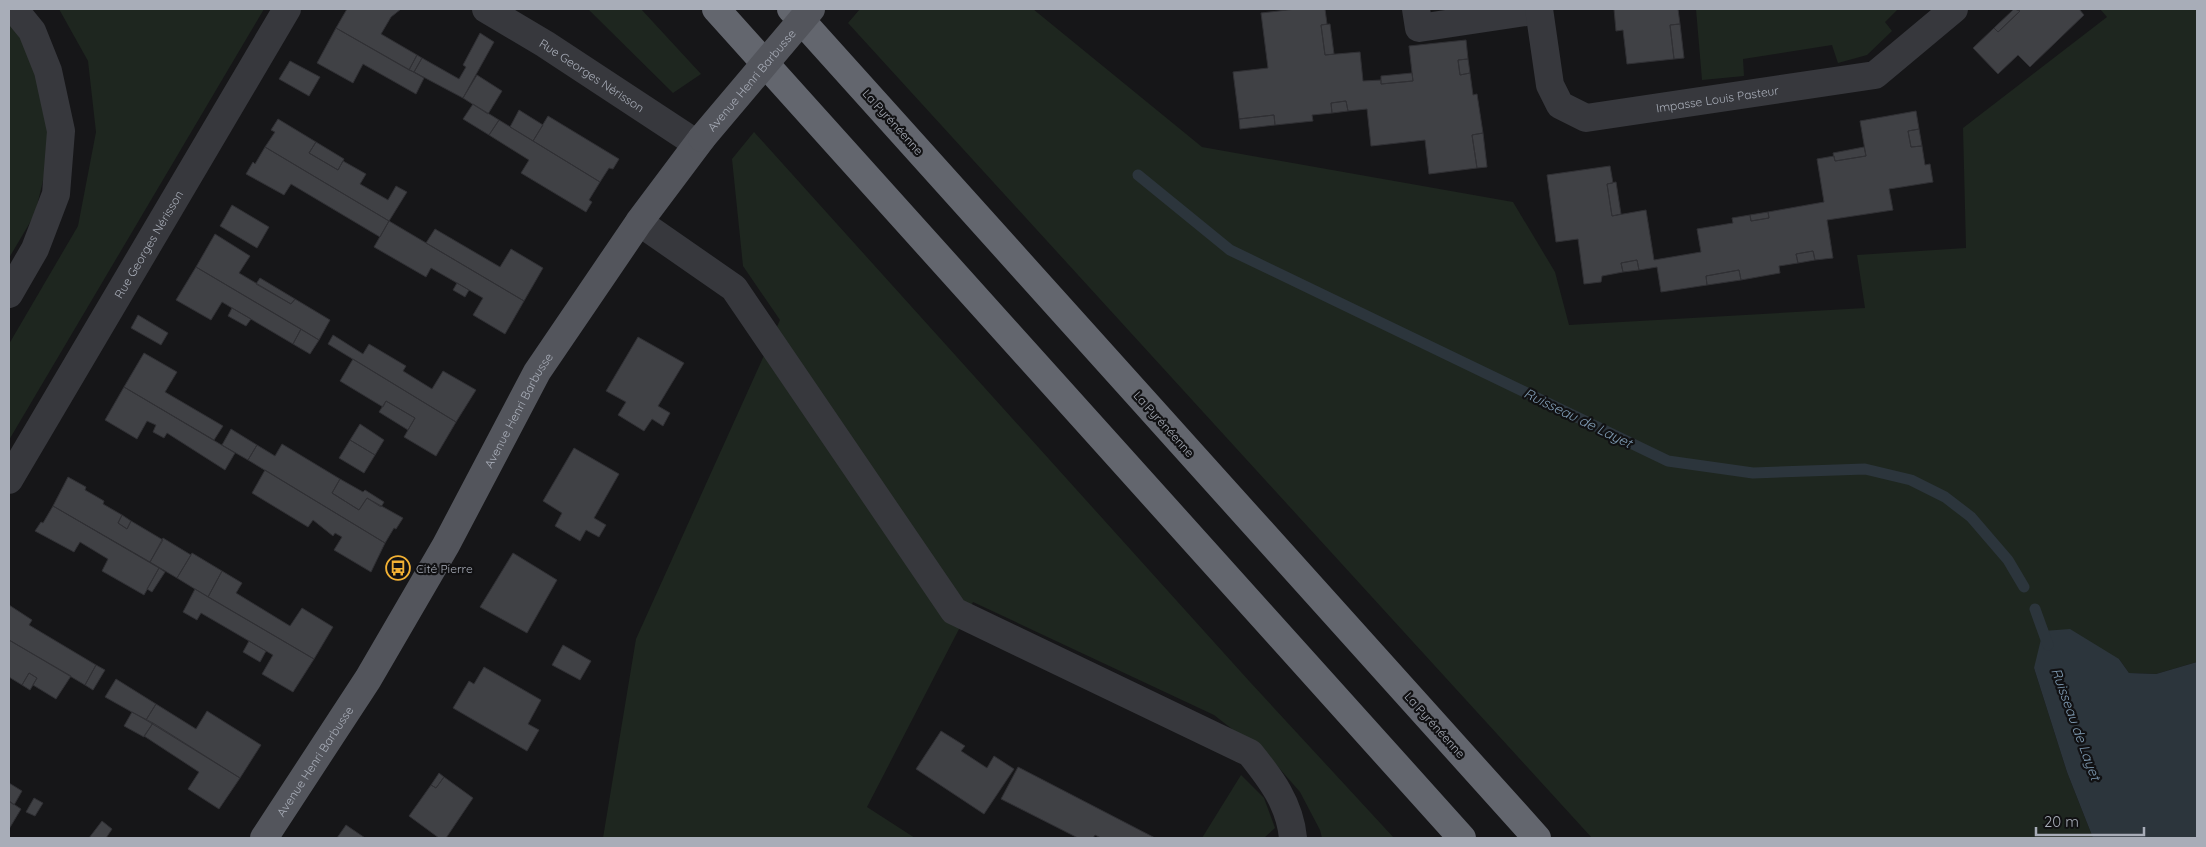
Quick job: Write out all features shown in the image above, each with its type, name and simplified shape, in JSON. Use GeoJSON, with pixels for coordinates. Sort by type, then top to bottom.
{"type":"FeatureCollection","features":[{"type":"Feature","properties":{"kind":"highway"},"geometry":{"type":"LineString","coordinates":[[716,9],[1462,838]]}},
{"type":"Feature","properties":{"kind":"highway","name":"La Pyrénéenne"},"geometry":{"type":"LineString","coordinates":[[791,9],[1537,838]]}},
{"type":"Feature","properties":{"kind":"main road","name":"Avenue Henri Barbusse"},"geometry":{"type":"LineString","coordinates":[[264,838],[368,680],[446,545],[537,372],[639,222],[699,141],[812,9]]}},
{"type":"Feature","properties":{"kind":"street"},"geometry":{"type":"LineString","coordinates":[[9,294],[35,249],[56,194],[62,131],[48,71],[32,31],[14,9]]}},
{"type":"Feature","properties":{"kind":"street","name":"Rue Georges Nérisson"},"geometry":{"type":"LineString","coordinates":[[9,480],[287,9]]}},
{"type":"Feature","properties":{"kind":"street","name":"Rue Georges Nérisson"},"geometry":{"type":"LineString","coordinates":[[486,9],[699,141]]}},
{"type":"Feature","properties":{"kind":"street"},"geometry":{"type":"LineString","coordinates":[[1416,9],[1419,28],[1539,9]]}},
{"type":"Feature","properties":{"kind":"street","name":"Impasse Louis Pasteur"},"geometry":{"type":"LineString","coordinates":[[1539,9],[1550,85],[1560,105],[1586,118],[1875,75],[1954,9]]}},
{"type":"Feature","properties":{"kind":"street"},"geometry":{"type":"LineString","coordinates":[[639,222],[734,288],[954,611],[1250,753],[1275,784],[1292,825],[1293,838]]}},
{"type":"Feature","properties":{"kind":"shaded area"},"geometry":{"type":"Polygon","coordinates":[[[59,9],[264,9],[9,440],[9,344],[78,226],[96,132],[88,61],[59,9]]]}},
{"type":"Feature","properties":{"kind":"shaded area"},"geometry":{"type":"Polygon","coordinates":[[[588,9],[641,9],[701,74],[673,93],[588,9]]]}},
{"type":"Feature","properties":{"kind":"shaded area"},"geometry":{"type":"Polygon","coordinates":[[[860,9],[1033,9],[1202,147],[1513,202],[1555,272],[1569,325],[1865,308],[1857,255],[1966,248],[1963,128],[2107,17],[2100,9],[2197,9],[2197,662],[2156,674],[2129,673],[2119,659],[2034,668],[2067,772],[2093,838],[1592,838],[848,23],[860,9]]]}},
{"type":"Feature","properties":{"kind":"shaded area"},"geometry":{"type":"Polygon","coordinates":[[[1696,9],[1898,9],[1885,22],[1892,31],[1867,55],[1838,63],[1832,45],[1743,59],[1744,76],[1702,80],[1696,9]]]}},
{"type":"Feature","properties":{"kind":"shaded area"},"geometry":{"type":"Polygon","coordinates":[[[9,21],[21,36],[45,86],[52,143],[35,214],[9,258],[9,21]]]}},
{"type":"Feature","properties":{"kind":"shaded area"},"geometry":{"type":"Polygon","coordinates":[[[754,132],[1250,682],[1394,838],[1322,838],[1320,830],[1300,792],[1272,760],[1214,715],[973,602],[867,807],[915,838],[603,838],[636,639],[780,320],[743,266],[732,159],[754,132]]]}},
{"type":"Feature","properties":{"kind":"shaded area"},"geometry":{"type":"Polygon","coordinates":[[[1241,775],[1264,798],[1275,828],[1264,838],[1202,838],[1241,775]]]}},
{"type":"Feature","properties":{"kind":"water"},"geometry":{"type":"Polygon","coordinates":[[[2070,629],[2119,659],[2129,673],[2156,674],[2197,662],[2197,838],[2093,838],[2067,772],[2034,668],[2043,631],[2070,629]]]}},
{"type":"Feature","properties":{"kind":"building"},"geometry":{"type":"Polygon","coordinates":[[[347,9],[401,9],[391,17],[381,34],[417,55],[409,70],[336,28],[347,9]]]}},
{"type":"Feature","properties":{"kind":"building"},"geometry":{"type":"Polygon","coordinates":[[[1296,9],[1325,9],[1327,24],[1321,25],[1325,55],[1360,52],[1363,81],[1381,80],[1381,84],[1413,81],[1409,46],[1466,40],[1468,59],[1458,60],[1460,75],[1470,73],[1473,95],[1477,94],[1483,133],[1472,135],[1477,168],[1429,174],[1425,140],[1371,146],[1367,109],[1348,111],[1346,101],[1331,103],[1332,113],[1312,115],[1313,121],[1275,125],[1274,115],[1239,119],[1233,72],[1268,68],[1261,13],[1296,9]]]}},
{"type":"Feature","properties":{"kind":"building"},"geometry":{"type":"Polygon","coordinates":[[[1614,9],[1678,9],[1680,24],[1670,25],[1674,59],[1627,64],[1623,30],[1616,31],[1614,9]]]}},
{"type":"Feature","properties":{"kind":"building"},"geometry":{"type":"Polygon","coordinates":[[[2014,9],[2020,11],[1998,32],[1994,28],[2014,9]]]}},
{"type":"Feature","properties":{"kind":"building"},"geometry":{"type":"Polygon","coordinates":[[[2018,9],[2079,9],[2084,15],[2030,67],[2018,55],[1998,74],[1973,48],[1994,28],[1998,32],[2020,11],[2018,9]]]}},
{"type":"Feature","properties":{"kind":"building"},"geometry":{"type":"Polygon","coordinates":[[[1330,24],[1334,54],[1325,55],[1321,25],[1330,24]]]}},
{"type":"Feature","properties":{"kind":"building"},"geometry":{"type":"Polygon","coordinates":[[[1680,24],[1684,58],[1674,59],[1670,25],[1680,24]]]}},
{"type":"Feature","properties":{"kind":"building"},"geometry":{"type":"Polygon","coordinates":[[[336,28],[424,78],[416,94],[363,64],[353,83],[317,63],[336,28]]]}},
{"type":"Feature","properties":{"kind":"building"},"geometry":{"type":"Polygon","coordinates":[[[480,33],[494,42],[463,98],[414,72],[422,58],[459,79],[466,67],[463,65],[480,33]]]}},
{"type":"Feature","properties":{"kind":"building"},"geometry":{"type":"Polygon","coordinates":[[[417,55],[422,58],[414,72],[409,70],[417,55]]]}},
{"type":"Feature","properties":{"kind":"building"},"geometry":{"type":"Polygon","coordinates":[[[1468,59],[1470,73],[1460,75],[1458,60],[1468,59]]]}},
{"type":"Feature","properties":{"kind":"building"},"geometry":{"type":"Polygon","coordinates":[[[290,61],[320,77],[309,96],[279,79],[290,61]]]}},
{"type":"Feature","properties":{"kind":"building"},"geometry":{"type":"Polygon","coordinates":[[[1412,73],[1413,81],[1381,84],[1381,76],[1412,73]]]}},
{"type":"Feature","properties":{"kind":"building"},"geometry":{"type":"Polygon","coordinates":[[[477,75],[502,91],[488,114],[463,98],[477,75]]]}},
{"type":"Feature","properties":{"kind":"building"},"geometry":{"type":"Polygon","coordinates":[[[1346,101],[1348,111],[1332,113],[1331,103],[1346,101]]]}},
{"type":"Feature","properties":{"kind":"building"},"geometry":{"type":"Polygon","coordinates":[[[473,104],[499,120],[489,135],[463,119],[473,104]]]}},
{"type":"Feature","properties":{"kind":"building"},"geometry":{"type":"Polygon","coordinates":[[[519,110],[543,125],[533,141],[510,127],[519,110]]]}},
{"type":"Feature","properties":{"kind":"building"},"geometry":{"type":"Polygon","coordinates":[[[1916,111],[1919,129],[1908,131],[1911,147],[1922,146],[1925,165],[1930,164],[1933,182],[1889,189],[1893,210],[1827,220],[1833,258],[1815,260],[1813,251],[1796,254],[1798,263],[1779,266],[1780,273],[1741,280],[1739,270],[1706,276],[1707,285],[1661,292],[1657,267],[1639,270],[1637,260],[1621,263],[1623,272],[1602,276],[1601,282],[1584,284],[1578,239],[1556,242],[1547,175],[1610,166],[1613,183],[1607,184],[1612,216],[1646,210],[1654,260],[1701,252],[1697,229],[1733,223],[1732,218],[1750,215],[1751,221],[1769,218],[1768,212],[1824,202],[1817,159],[1834,156],[1835,161],[1866,156],[1860,121],[1916,111]]]}},
{"type":"Feature","properties":{"kind":"building"},"geometry":{"type":"Polygon","coordinates":[[[1274,115],[1275,125],[1240,129],[1239,119],[1274,115]]]}},
{"type":"Feature","properties":{"kind":"building"},"geometry":{"type":"Polygon","coordinates":[[[548,116],[619,159],[613,169],[609,168],[600,182],[533,141],[548,116]]]}},
{"type":"Feature","properties":{"kind":"building"},"geometry":{"type":"Polygon","coordinates":[[[278,119],[316,142],[309,153],[338,170],[343,161],[366,174],[360,184],[388,200],[396,186],[407,192],[389,221],[265,147],[275,132],[271,130],[278,119]]]}},
{"type":"Feature","properties":{"kind":"building"},"geometry":{"type":"Polygon","coordinates":[[[499,120],[600,182],[589,200],[592,202],[586,212],[521,173],[529,160],[489,135],[499,120]]]}},
{"type":"Feature","properties":{"kind":"building"},"geometry":{"type":"Polygon","coordinates":[[[1919,129],[1922,146],[1911,147],[1908,131],[1919,129]]]}},
{"type":"Feature","properties":{"kind":"building"},"geometry":{"type":"Polygon","coordinates":[[[1483,133],[1487,167],[1477,168],[1472,135],[1483,133]]]}},
{"type":"Feature","properties":{"kind":"building"},"geometry":{"type":"Polygon","coordinates":[[[316,142],[344,159],[338,170],[309,153],[316,142]]]}},
{"type":"Feature","properties":{"kind":"building"},"geometry":{"type":"Polygon","coordinates":[[[265,147],[389,221],[380,237],[291,184],[284,195],[246,174],[253,162],[255,164],[265,147]]]}},
{"type":"Feature","properties":{"kind":"building"},"geometry":{"type":"Polygon","coordinates":[[[1864,147],[1866,156],[1835,161],[1833,153],[1864,147]]]}},
{"type":"Feature","properties":{"kind":"building"},"geometry":{"type":"Polygon","coordinates":[[[1616,182],[1621,214],[1612,216],[1607,184],[1616,182]]]}},
{"type":"Feature","properties":{"kind":"building"},"geometry":{"type":"Polygon","coordinates":[[[232,205],[269,227],[257,248],[220,226],[232,205]]]}},
{"type":"Feature","properties":{"kind":"building"},"geometry":{"type":"Polygon","coordinates":[[[1768,212],[1769,218],[1751,221],[1750,215],[1768,212]]]}},
{"type":"Feature","properties":{"kind":"building"},"geometry":{"type":"Polygon","coordinates":[[[389,221],[524,301],[505,334],[473,315],[483,298],[431,268],[426,277],[374,247],[389,221]]]}},
{"type":"Feature","properties":{"kind":"building"},"geometry":{"type":"Polygon","coordinates":[[[435,229],[500,267],[511,249],[543,268],[524,301],[426,243],[435,229]]]}},
{"type":"Feature","properties":{"kind":"building"},"geometry":{"type":"Polygon","coordinates":[[[215,234],[250,256],[239,273],[291,304],[295,299],[330,320],[319,340],[196,267],[215,234]]]}},
{"type":"Feature","properties":{"kind":"building"},"geometry":{"type":"Polygon","coordinates":[[[1813,251],[1815,260],[1798,263],[1796,254],[1813,251]]]}},
{"type":"Feature","properties":{"kind":"building"},"geometry":{"type":"Polygon","coordinates":[[[1637,260],[1639,270],[1623,272],[1621,263],[1637,260]]]}},
{"type":"Feature","properties":{"kind":"building"},"geometry":{"type":"Polygon","coordinates":[[[196,267],[301,329],[293,344],[222,302],[211,320],[176,300],[196,267]]]}},
{"type":"Feature","properties":{"kind":"building"},"geometry":{"type":"Polygon","coordinates":[[[1739,270],[1741,280],[1707,285],[1706,276],[1739,270]]]}},
{"type":"Feature","properties":{"kind":"building"},"geometry":{"type":"Polygon","coordinates":[[[260,278],[295,299],[291,304],[256,284],[260,278]]]}},
{"type":"Feature","properties":{"kind":"building"},"geometry":{"type":"Polygon","coordinates":[[[457,283],[469,290],[465,297],[453,290],[457,283]]]}},
{"type":"Feature","properties":{"kind":"building"},"geometry":{"type":"Polygon","coordinates":[[[232,308],[251,319],[246,326],[228,316],[232,308]]]}},
{"type":"Feature","properties":{"kind":"building"},"geometry":{"type":"Polygon","coordinates":[[[138,315],[168,333],[161,345],[131,328],[138,315]]]}},
{"type":"Feature","properties":{"kind":"building"},"geometry":{"type":"Polygon","coordinates":[[[301,329],[319,340],[310,354],[293,344],[301,329]]]}},
{"type":"Feature","properties":{"kind":"building"},"geometry":{"type":"Polygon","coordinates":[[[333,335],[363,354],[369,344],[406,366],[403,371],[432,389],[443,371],[476,390],[456,422],[328,344],[333,335]]]}},
{"type":"Feature","properties":{"kind":"building"},"geometry":{"type":"Polygon","coordinates":[[[638,337],[684,363],[658,406],[670,413],[663,426],[652,419],[644,431],[618,415],[626,402],[606,391],[638,337]]]}},
{"type":"Feature","properties":{"kind":"building"},"geometry":{"type":"Polygon","coordinates":[[[144,353],[177,372],[165,392],[223,426],[214,440],[124,387],[144,353]]]}},
{"type":"Feature","properties":{"kind":"building"},"geometry":{"type":"Polygon","coordinates":[[[353,359],[456,422],[436,456],[404,437],[415,418],[386,401],[383,407],[340,381],[353,359]]]}},
{"type":"Feature","properties":{"kind":"building"},"geometry":{"type":"Polygon","coordinates":[[[124,387],[235,453],[225,470],[167,433],[164,438],[153,432],[156,425],[147,421],[137,439],[105,420],[124,387]]]}},
{"type":"Feature","properties":{"kind":"building"},"geometry":{"type":"Polygon","coordinates":[[[386,401],[415,418],[408,430],[379,412],[386,401]]]}},
{"type":"Feature","properties":{"kind":"building"},"geometry":{"type":"Polygon","coordinates":[[[360,424],[384,440],[375,455],[350,440],[360,424]]]}},
{"type":"Feature","properties":{"kind":"building"},"geometry":{"type":"Polygon","coordinates":[[[231,429],[257,445],[248,460],[222,445],[231,429]]]}},
{"type":"Feature","properties":{"kind":"building"},"geometry":{"type":"Polygon","coordinates":[[[350,440],[375,455],[364,473],[339,458],[350,440]]]}},
{"type":"Feature","properties":{"kind":"building"},"geometry":{"type":"Polygon","coordinates":[[[282,444],[340,479],[332,493],[359,510],[367,498],[403,518],[385,543],[248,460],[257,445],[275,456],[282,444]]]}},
{"type":"Feature","properties":{"kind":"building"},"geometry":{"type":"Polygon","coordinates":[[[574,448],[619,474],[594,518],[606,525],[599,537],[586,530],[580,541],[555,526],[562,513],[543,501],[574,448]]]}},
{"type":"Feature","properties":{"kind":"building"},"geometry":{"type":"Polygon","coordinates":[[[265,470],[385,543],[371,572],[334,550],[342,537],[335,533],[333,536],[313,520],[308,527],[252,493],[265,470]]]}},
{"type":"Feature","properties":{"kind":"building"},"geometry":{"type":"Polygon","coordinates":[[[68,477],[86,487],[85,490],[104,501],[103,504],[122,515],[118,523],[127,529],[131,521],[163,540],[150,562],[53,506],[68,477]]]}},
{"type":"Feature","properties":{"kind":"building"},"geometry":{"type":"Polygon","coordinates":[[[340,479],[363,492],[365,490],[384,502],[381,507],[367,498],[359,510],[332,493],[340,479]]]}},
{"type":"Feature","properties":{"kind":"building"},"geometry":{"type":"Polygon","coordinates":[[[53,506],[159,568],[144,595],[102,571],[108,559],[80,542],[74,552],[35,531],[41,522],[43,523],[53,506]]]}},
{"type":"Feature","properties":{"kind":"building"},"geometry":{"type":"Polygon","coordinates":[[[122,515],[131,521],[127,529],[118,523],[122,515]]]}},
{"type":"Feature","properties":{"kind":"building"},"geometry":{"type":"Polygon","coordinates":[[[163,538],[191,555],[177,578],[150,562],[163,538]]]}},
{"type":"Feature","properties":{"kind":"building"},"geometry":{"type":"Polygon","coordinates":[[[192,553],[222,571],[208,597],[177,578],[192,553]]]}},
{"type":"Feature","properties":{"kind":"building"},"geometry":{"type":"Polygon","coordinates":[[[513,553],[557,580],[527,633],[480,607],[513,553]]]}},
{"type":"Feature","properties":{"kind":"building"},"geometry":{"type":"Polygon","coordinates":[[[159,568],[165,572],[152,592],[147,589],[159,568]]]}},
{"type":"Feature","properties":{"kind":"building"},"geometry":{"type":"Polygon","coordinates":[[[222,571],[242,583],[236,593],[290,626],[302,608],[333,627],[314,659],[208,597],[222,571]]]}},
{"type":"Feature","properties":{"kind":"building"},"geometry":{"type":"Polygon","coordinates":[[[195,589],[314,659],[293,692],[262,674],[273,655],[201,613],[197,620],[183,612],[195,589]]]}},
{"type":"Feature","properties":{"kind":"building"},"geometry":{"type":"Polygon","coordinates":[[[9,605],[32,620],[29,625],[96,665],[85,685],[9,640],[9,605]]]}},
{"type":"Feature","properties":{"kind":"building"},"geometry":{"type":"Polygon","coordinates":[[[9,640],[71,676],[56,699],[33,685],[37,678],[29,673],[22,685],[9,677],[9,640]]]}},
{"type":"Feature","properties":{"kind":"building"},"geometry":{"type":"Polygon","coordinates":[[[249,641],[266,651],[260,662],[243,652],[249,641]]]}},
{"type":"Feature","properties":{"kind":"building"},"geometry":{"type":"Polygon","coordinates":[[[563,645],[591,661],[580,680],[552,665],[563,645]]]}},
{"type":"Feature","properties":{"kind":"building"},"geometry":{"type":"Polygon","coordinates":[[[96,665],[105,670],[93,690],[85,685],[96,665]]]}},
{"type":"Feature","properties":{"kind":"building"},"geometry":{"type":"Polygon","coordinates":[[[484,667],[541,700],[528,724],[539,730],[527,751],[453,708],[469,681],[474,684],[484,667]]]}},
{"type":"Feature","properties":{"kind":"building"},"geometry":{"type":"Polygon","coordinates":[[[29,673],[37,678],[30,690],[22,685],[29,673]]]}},
{"type":"Feature","properties":{"kind":"building"},"geometry":{"type":"Polygon","coordinates":[[[116,679],[156,704],[146,720],[105,697],[116,679]]]}},
{"type":"Feature","properties":{"kind":"building"},"geometry":{"type":"Polygon","coordinates":[[[156,704],[196,729],[207,711],[261,745],[240,778],[146,720],[156,704]]]}},
{"type":"Feature","properties":{"kind":"building"},"geometry":{"type":"Polygon","coordinates":[[[132,712],[153,723],[144,737],[124,726],[132,712]]]}},
{"type":"Feature","properties":{"kind":"building"},"geometry":{"type":"Polygon","coordinates":[[[153,723],[240,778],[219,809],[188,789],[199,772],[144,736],[153,723]]]}},
{"type":"Feature","properties":{"kind":"building"},"geometry":{"type":"Polygon","coordinates":[[[941,731],[965,746],[961,751],[987,768],[994,756],[1014,769],[984,814],[916,769],[941,731]]]}},
{"type":"Feature","properties":{"kind":"building"},"geometry":{"type":"Polygon","coordinates":[[[1018,767],[1155,838],[1101,838],[1095,835],[1093,838],[1078,838],[1001,799],[1018,767]]]}},
{"type":"Feature","properties":{"kind":"building"},"geometry":{"type":"Polygon","coordinates":[[[439,773],[444,777],[436,788],[431,785],[439,773]]]}},
{"type":"Feature","properties":{"kind":"building"},"geometry":{"type":"Polygon","coordinates":[[[444,777],[473,798],[446,838],[439,838],[409,816],[431,785],[436,788],[444,777]]]}},
{"type":"Feature","properties":{"kind":"building"},"geometry":{"type":"Polygon","coordinates":[[[9,783],[22,791],[14,805],[9,801],[9,783]]]}},
{"type":"Feature","properties":{"kind":"building"},"geometry":{"type":"Polygon","coordinates":[[[34,798],[43,803],[35,816],[26,812],[34,798]]]}},
{"type":"Feature","properties":{"kind":"building"},"geometry":{"type":"Polygon","coordinates":[[[9,801],[21,809],[9,829],[9,801]]]}},
{"type":"Feature","properties":{"kind":"building"},"geometry":{"type":"Polygon","coordinates":[[[102,821],[112,829],[106,838],[89,838],[102,821]]]}},
{"type":"Feature","properties":{"kind":"building"},"geometry":{"type":"Polygon","coordinates":[[[346,825],[365,838],[337,838],[346,825]]]}},
{"type":"Feature","properties":{"kind":"waterway","name":"Ruisseau de Layet"},"geometry":{"type":"LineString","coordinates":[[1138,175],[1230,250],[1668,461],[1753,473],[1865,469],[1911,480],[1945,497],[1971,517],[2008,560],[2024,587]]}},
{"type":"Feature","properties":{"kind":"waterway","name":"Ruisseau de Layet"},"geometry":{"type":"LineString","coordinates":[[2035,609],[2048,645]]}},
{"type":"Feature","properties":{"kind":"place","name":"Cité Pierre"},"geometry":{"type":"Point","coordinates":[398,568]}}]}
